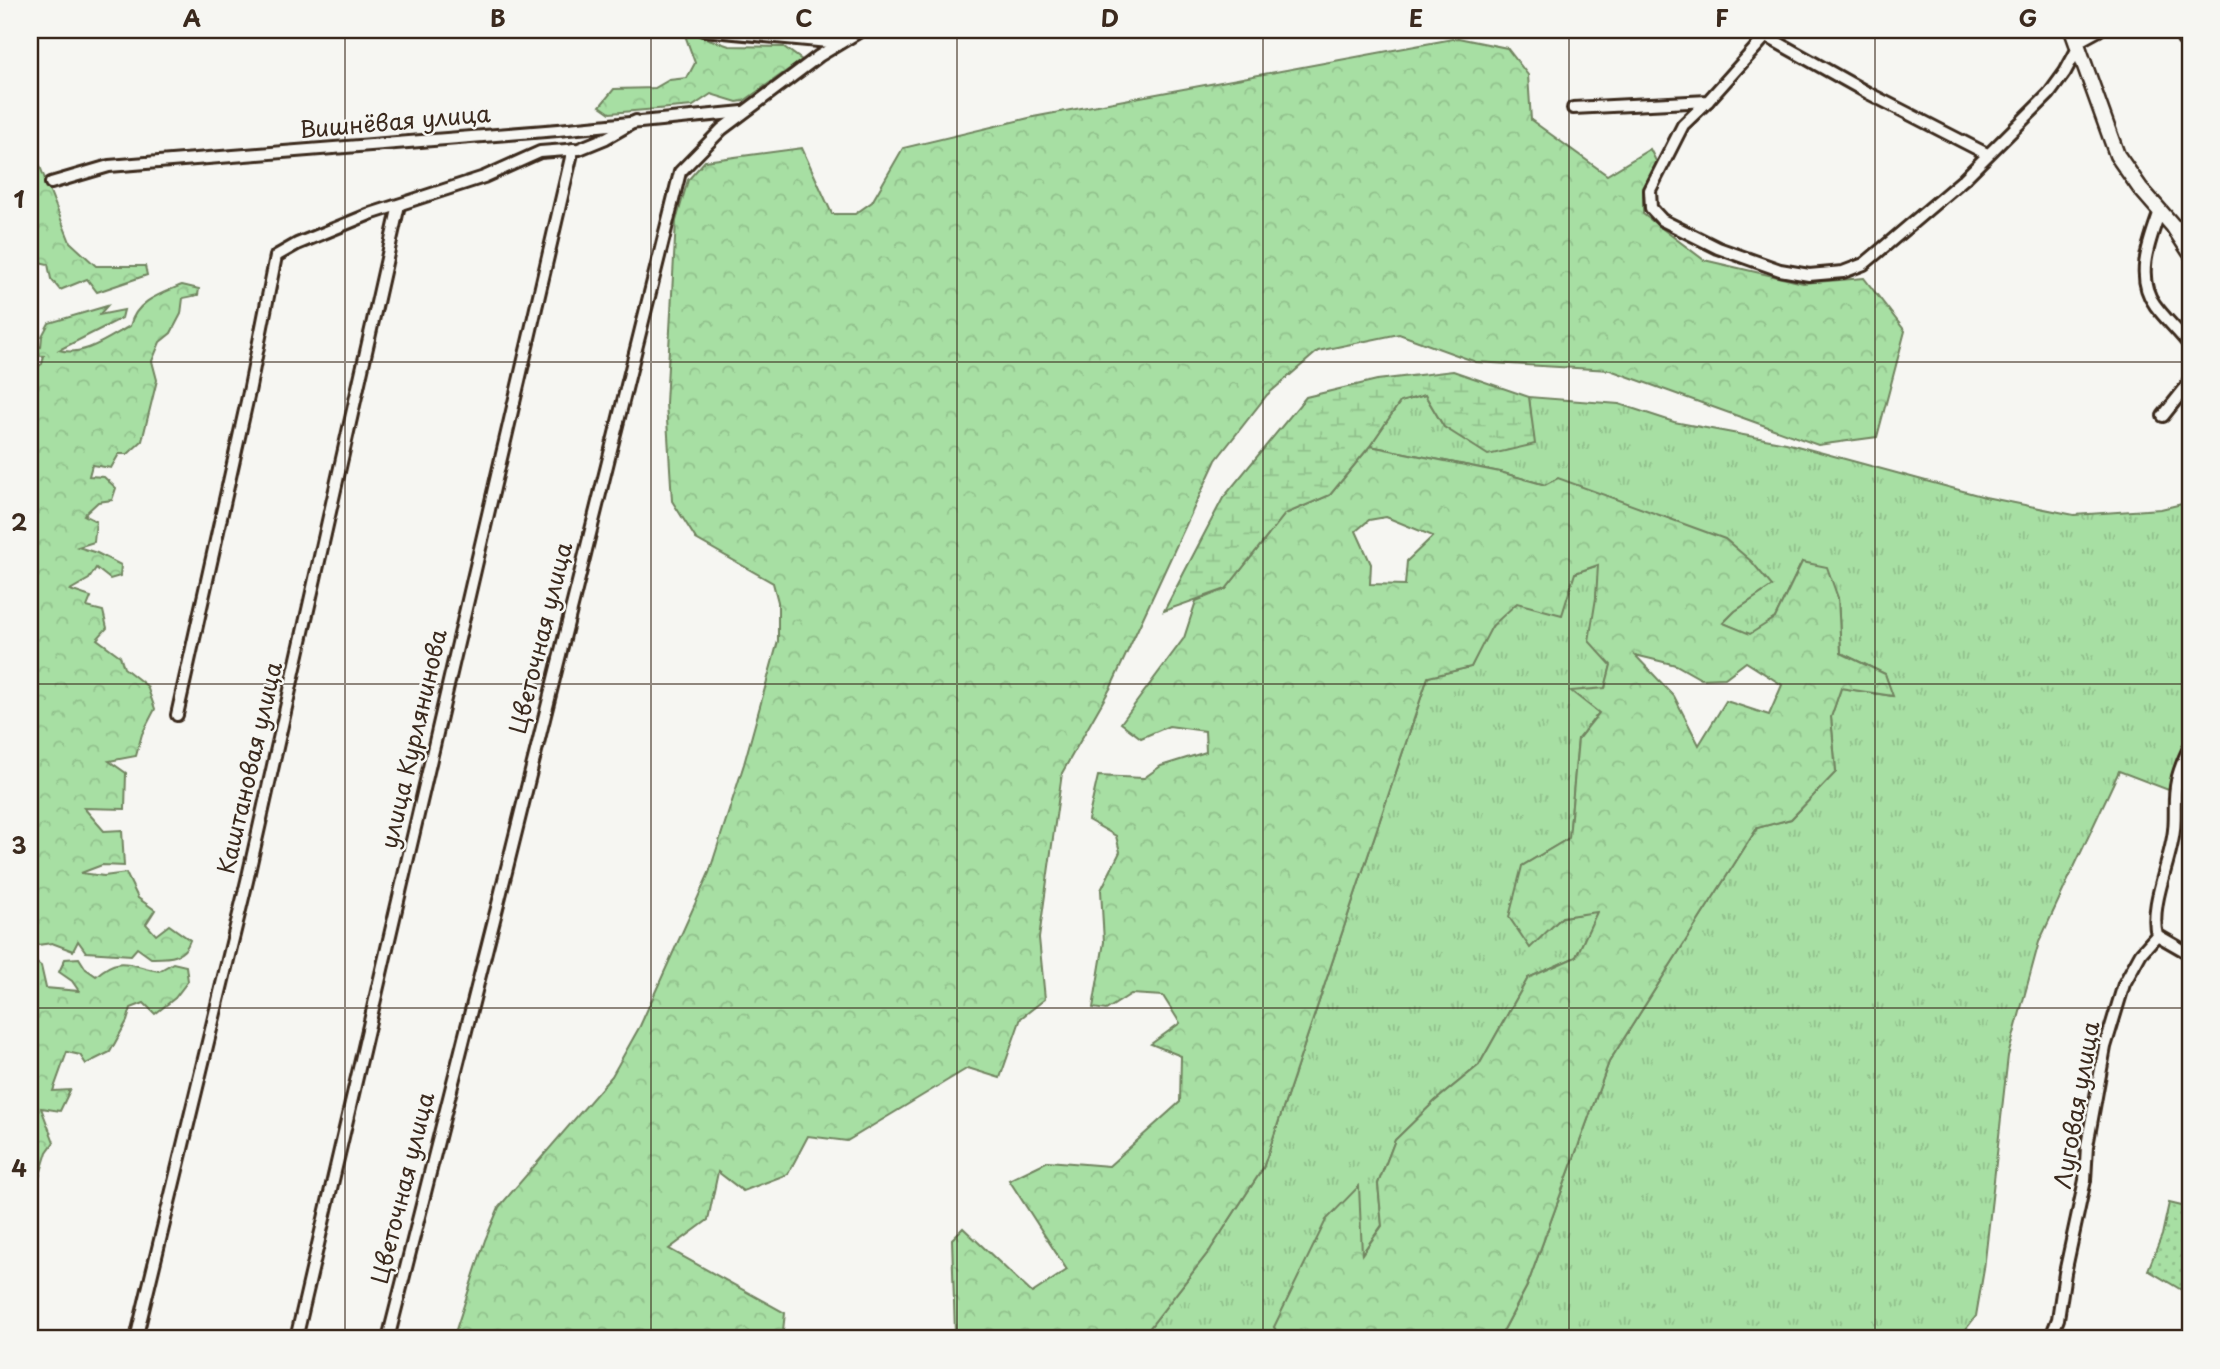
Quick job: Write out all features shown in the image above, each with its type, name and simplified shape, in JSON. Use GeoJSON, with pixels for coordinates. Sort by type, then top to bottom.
{"type":"FeatureCollection","features":[{"type":"Feature","properties":{"kind":"street"},"geometry":{"type":"LineString","coordinates":[[703,30],[839,43]]}},
{"type":"Feature","properties":{"kind":"street","name":"Цветочная улица"},"geometry":{"type":"LineString","coordinates":[[388,1339],[680,172],[722,129],[839,43],[862,30]]}},
{"type":"Feature","properties":{"kind":"street"},"geometry":{"type":"LineString","coordinates":[[2076,39],[2099,30]]}},
{"type":"Feature","properties":{"kind":"street"},"geometry":{"type":"LineString","coordinates":[[2184,30],[2183,40],[2190,40]]}},
{"type":"Feature","properties":{"kind":"street"},"geometry":{"type":"LineString","coordinates":[[1987,154],[1868,93],[1768,33],[1683,125],[1650,190],[1651,208],[1662,220],[1718,248],[1780,270],[1809,275],[1843,272],[1864,264],[1964,179],[2049,94],[2065,72],[2076,39]]}},
{"type":"Feature","properties":{"kind":"street"},"geometry":{"type":"LineString","coordinates":[[2076,39],[2117,155],[2190,252]]}},
{"type":"Feature","properties":{"kind":"street"},"geometry":{"type":"LineString","coordinates":[[1573,108],[1708,101]]}},
{"type":"Feature","properties":{"kind":"street","name":"Вишнёвая улица"},"geometry":{"type":"LineString","coordinates":[[51,183],[109,166],[746,112]]}},
{"type":"Feature","properties":{"kind":"street"},"geometry":{"type":"LineString","coordinates":[[177,715],[249,392],[276,256],[297,244],[399,205],[484,177],[540,152],[573,149],[606,138],[636,121]]}},
{"type":"Feature","properties":{"kind":"street","name":"улица Курлянинова"},"geometry":{"type":"LineString","coordinates":[[296,1339],[573,149]]}},
{"type":"Feature","properties":{"kind":"street","name":"Каштановая улица"},"geometry":{"type":"LineString","coordinates":[[136,1339],[247,881],[399,205]]}},
{"type":"Feature","properties":{"kind":"street"},"geometry":{"type":"LineString","coordinates":[[2160,211],[2144,265],[2145,284],[2153,303],[2190,346]]}},
{"type":"Feature","properties":{"kind":"street"},"geometry":{"type":"LineString","coordinates":[[2173,226],[2190,227]]}},
{"type":"Feature","properties":{"kind":"street"},"geometry":{"type":"LineString","coordinates":[[2163,416],[2190,382]]}},
{"type":"Feature","properties":{"kind":"street"},"geometry":{"type":"LineString","coordinates":[[2190,746],[2177,779],[2174,829],[2155,926],[2157,935],[2190,954]]}},
{"type":"Feature","properties":{"kind":"street","name":"Луговая улица"},"geometry":{"type":"LineString","coordinates":[[2043,1339],[2052,1334],[2058,1319],[2085,1180],[2087,1146],[2105,1047],[2124,984],[2141,953],[2157,935]]}},
{"type":"Feature","properties":{"kind":"green space"},"geometry":{"type":"Polygon","coordinates":[[[694,34],[729,46],[784,47],[802,60],[744,101],[737,102],[711,94],[693,106],[610,113],[600,106],[614,89],[655,88],[669,80],[687,78],[695,63],[685,35],[694,34]]]}},
{"type":"Feature","properties":{"kind":"green space"},"geometry":{"type":"Polygon","coordinates":[[[1458,38],[1507,48],[1528,75],[1531,120],[1607,175],[1650,149],[1657,163],[1643,188],[1643,214],[1704,260],[1803,283],[1864,278],[1905,331],[1877,437],[1818,445],[1610,370],[1476,362],[1399,334],[1318,351],[1267,395],[1216,460],[1111,687],[1062,773],[1039,938],[1045,999],[1021,1018],[1000,1078],[968,1068],[847,1141],[808,1136],[788,1174],[743,1191],[718,1172],[708,1220],[669,1249],[785,1313],[782,1339],[453,1339],[485,1240],[499,1207],[612,1076],[640,1026],[709,873],[744,764],[778,641],[778,602],[773,583],[696,539],[672,501],[666,403],[676,221],[688,180],[705,161],[802,148],[832,214],[855,214],[872,202],[903,148],[1033,117],[1458,38]]]}},
{"type":"Feature","properties":{"kind":"green space"},"geometry":{"type":"Polygon","coordinates":[[[30,164],[39,164],[70,242],[96,266],[145,266],[147,275],[97,292],[87,279],[60,290],[51,279],[48,264],[30,260],[30,164]]]}},
{"type":"Feature","properties":{"kind":"green space"},"geometry":{"type":"Polygon","coordinates":[[[182,285],[199,289],[198,295],[183,298],[181,314],[171,333],[160,342],[152,361],[157,380],[142,441],[128,454],[119,454],[111,468],[92,465],[89,476],[104,477],[116,488],[112,500],[98,502],[84,515],[96,521],[94,542],[78,547],[121,565],[120,576],[110,579],[96,568],[89,579],[70,590],[91,597],[87,607],[103,611],[107,628],[97,639],[120,656],[124,668],[147,686],[155,709],[142,734],[136,756],[109,761],[126,773],[125,809],[84,808],[104,831],[122,830],[124,866],[102,865],[81,873],[104,876],[126,873],[138,898],[155,910],[146,924],[156,935],[169,925],[190,940],[180,954],[163,958],[151,958],[137,948],[131,955],[86,952],[78,941],[73,951],[52,943],[30,946],[30,372],[42,364],[44,356],[30,355],[30,345],[41,347],[42,336],[49,323],[107,306],[99,315],[124,310],[122,318],[59,350],[87,349],[130,326],[143,304],[182,285]]]}},
{"type":"Feature","properties":{"kind":"green space"},"geometry":{"type":"Polygon","coordinates":[[[1453,371],[1529,397],[1535,444],[1488,455],[1444,427],[1425,395],[1400,402],[1370,446],[1330,495],[1285,514],[1226,589],[1164,611],[1223,498],[1306,397],[1377,380],[1453,371]]]}},
{"type":"Feature","properties":{"kind":"green space"},"geometry":{"type":"Polygon","coordinates":[[[1425,395],[1444,427],[1534,444],[1529,397],[1619,404],[1674,422],[1786,443],[1985,497],[2074,515],[2161,509],[2190,502],[2190,739],[2179,762],[2171,791],[2119,771],[2039,942],[2008,1056],[1984,1269],[1976,1316],[1958,1339],[1499,1339],[1527,1286],[1609,1062],[1757,828],[1791,819],[1836,772],[1831,717],[1841,688],[1892,696],[1885,674],[1841,653],[1838,598],[1802,562],[1775,618],[1751,635],[1723,623],[1735,611],[1772,586],[1545,485],[1500,472],[1370,446],[1400,402],[1425,395]]]}},
{"type":"Feature","properties":{"kind":"green space"},"geometry":{"type":"Polygon","coordinates":[[[1370,446],[1500,472],[1545,485],[1558,478],[1725,539],[1752,562],[1772,586],[1735,611],[1723,623],[1750,634],[1775,618],[1802,562],[1827,567],[1838,598],[1841,653],[1885,674],[1893,696],[1841,688],[1831,717],[1836,772],[1791,819],[1757,828],[1609,1062],[1527,1286],[1499,1339],[1281,1339],[1274,1327],[1326,1220],[1359,1186],[1362,1254],[1382,1226],[1378,1184],[1395,1140],[1435,1101],[1479,1065],[1528,978],[1576,957],[1597,912],[1562,917],[1530,948],[1509,917],[1522,866],[1569,838],[1578,739],[1599,713],[1571,691],[1605,688],[1611,665],[1589,641],[1598,565],[1575,573],[1562,615],[1517,603],[1492,626],[1471,667],[1428,677],[1263,1168],[1210,1250],[1141,1339],[945,1339],[955,1333],[952,1239],[963,1228],[1032,1293],[1067,1270],[1009,1180],[1048,1161],[1109,1166],[1180,1102],[1181,1056],[1151,1044],[1180,1023],[1163,996],[1131,994],[1106,1010],[1093,1008],[1104,942],[1101,890],[1120,852],[1116,836],[1088,820],[1098,776],[1144,778],[1161,766],[1206,752],[1205,731],[1169,726],[1141,738],[1121,723],[1184,638],[1196,601],[1226,589],[1285,514],[1330,495],[1370,446]],[[1386,517],[1369,520],[1356,531],[1371,564],[1370,584],[1405,585],[1407,561],[1433,536],[1386,517]],[[1635,655],[1674,696],[1699,745],[1726,701],[1769,715],[1782,685],[1746,662],[1725,678],[1701,679],[1676,665],[1635,655]]]}},
{"type":"Feature","properties":{"kind":"green space"},"geometry":{"type":"Polygon","coordinates":[[[1599,565],[1596,598],[1611,665],[1599,713],[1578,739],[1569,838],[1522,866],[1530,947],[1562,917],[1598,911],[1576,957],[1528,978],[1479,1065],[1435,1101],[1395,1140],[1378,1184],[1382,1225],[1361,1255],[1274,1327],[1281,1339],[1141,1339],[1210,1250],[1263,1168],[1428,677],[1471,667],[1491,628],[1512,607],[1556,581],[1599,565]]]}},
{"type":"Feature","properties":{"kind":"green space"},"geometry":{"type":"Polygon","coordinates":[[[30,958],[41,966],[46,988],[79,991],[72,981],[59,972],[65,959],[79,958],[86,969],[96,976],[104,969],[119,963],[159,971],[173,963],[186,966],[188,981],[175,998],[155,1014],[144,1003],[131,1008],[110,1052],[86,1064],[80,1055],[67,1052],[53,1091],[70,1090],[60,1111],[41,1108],[54,1142],[47,1152],[30,1207],[30,958]]]}},
{"type":"Feature","properties":{"kind":"green space"},"geometry":{"type":"Polygon","coordinates":[[[2190,1195],[2190,1295],[2148,1270],[2162,1235],[2169,1203],[2186,1207],[2190,1195]]]}}]}
